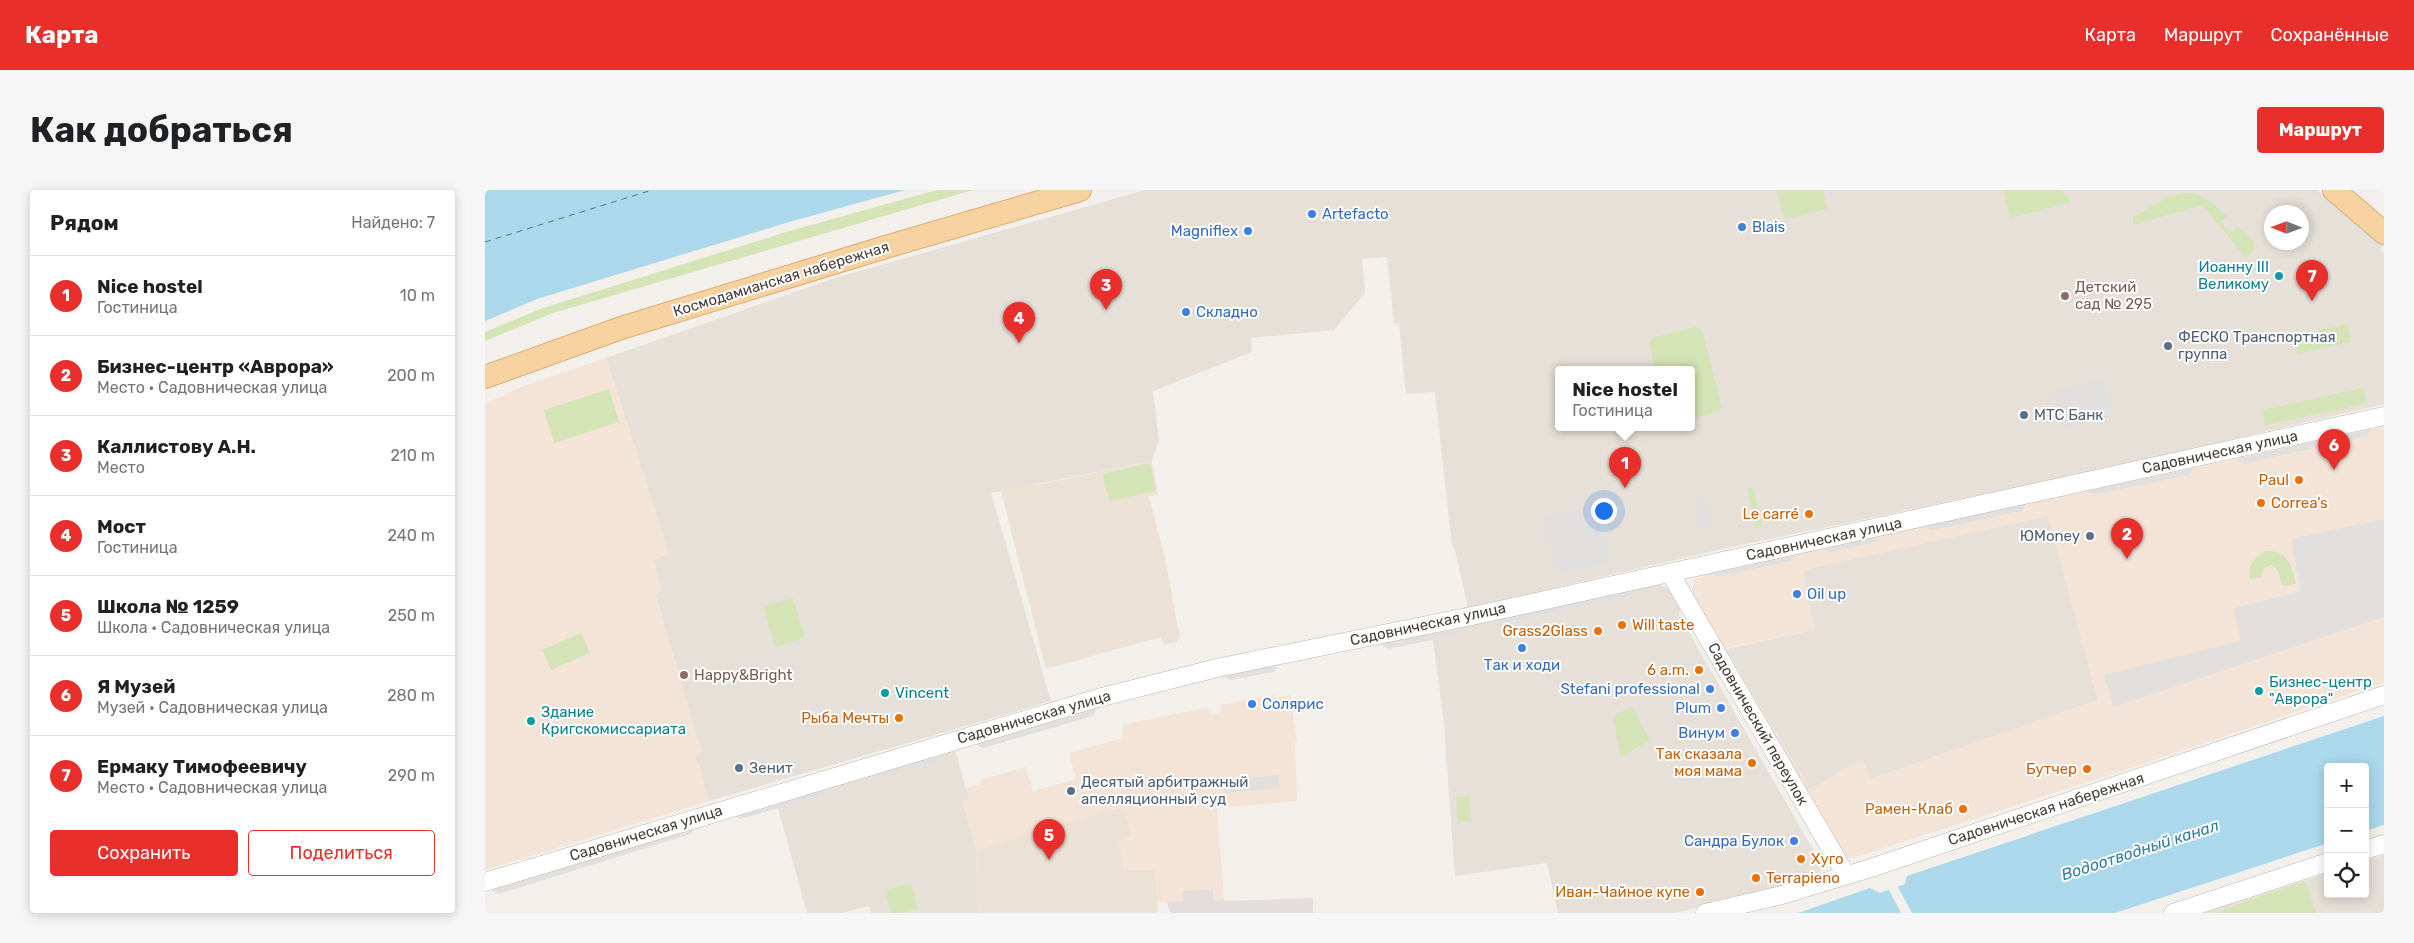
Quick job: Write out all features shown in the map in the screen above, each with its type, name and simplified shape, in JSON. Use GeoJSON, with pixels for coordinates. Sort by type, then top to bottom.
{"type":"FeatureCollection","features":[{"type":"Feature","properties":{"kind":"main road","name":"Космодамианская набережная"},"geometry":{"type":"LineString","coordinates":[[485,378],[631,325],[1080,190]]}},
{"type":"Feature","properties":{"kind":"main road"},"geometry":{"type":"LineString","coordinates":[[2333,190],[2384,233]]}},
{"type":"Feature","properties":{"kind":"street","name":"Садовническая улица"},"geometry":{"type":"LineString","coordinates":[[485,882],[1136,688],[1217,668],[1669,573],[2384,416]]}},
{"type":"Feature","properties":{"kind":"street","name":"Садовнический переулок"},"geometry":{"type":"LineString","coordinates":[[1669,573],[1846,875]]}},
{"type":"Feature","properties":{"kind":"street","name":"Садовническая набережная"},"geometry":{"type":"LineString","coordinates":[[1705,913],[1782,895],[1846,875],[2384,695]]}},
{"type":"Feature","properties":{"kind":"street"},"geometry":{"type":"LineString","coordinates":[[2369,849],[2384,844]]}},
{"type":"Feature","properties":{"kind":"street"},"geometry":{"type":"LineString","coordinates":[[2173,913],[2324,863]]}},
{"type":"Feature","properties":{"kind":"shaded area"},"geometry":{"type":"Polygon","coordinates":[[[1145,190],[2308,190],[2384,253],[2384,404],[2112,467],[1722,549],[1468,608],[1454,546],[1452,546],[1435,392],[1406,394],[1399,323],[1394,324],[1387,257],[1362,259],[1365,293],[1334,330],[1251,338],[1252,352],[1153,391],[1159,442],[1152,461],[991,493],[1051,701],[709,801],[695,754],[701,752],[655,593],[662,591],[653,559],[669,554],[606,358],[832,279],[1145,190]]]}},
{"type":"Feature","properties":{"kind":"shaded area"},"geometry":{"type":"Polygon","coordinates":[[[2308,190],[2318,190],[2384,245],[2380,250],[2308,190]]]}},
{"type":"Feature","properties":{"kind":"shaded area"},"geometry":{"type":"Polygon","coordinates":[[[606,358],[669,555],[653,560],[662,591],[655,594],[702,753],[695,755],[709,801],[485,870],[485,404],[518,388],[606,358]]]}},
{"type":"Feature","properties":{"kind":"shaded area"},"geometry":{"type":"Polygon","coordinates":[[[2103,378],[2112,417],[2061,430],[2052,391],[2103,378]]]}},
{"type":"Feature","properties":{"kind":"shaded area"},"geometry":{"type":"Polygon","coordinates":[[[2384,426],[2384,682],[2128,769],[1853,858],[1844,856],[1692,592],[1694,580],[1708,572],[1718,577],[1791,561],[1797,553],[1821,548],[1829,553],[1876,542],[1880,535],[1924,526],[2022,511],[2027,503],[2086,491],[2094,495],[2188,475],[2194,468],[2235,459],[2243,464],[2366,437],[2372,429],[2384,426]],[[2048,516],[1803,570],[1815,630],[1726,648],[1810,790],[1861,759],[1871,779],[2098,700],[2048,516]]]}},
{"type":"Feature","properties":{"kind":"shaded area"},"geometry":{"type":"Polygon","coordinates":[[[2372,429],[2366,437],[2243,464],[2235,459],[2372,429]]]}},
{"type":"Feature","properties":{"kind":"shaded area"},"geometry":{"type":"Polygon","coordinates":[[[1152,461],[1158,494],[1149,497],[1165,558],[1180,638],[1177,639],[1177,642],[1164,645],[1161,637],[1046,669],[1001,491],[1152,461]]]}},
{"type":"Feature","properties":{"kind":"shaded area"},"geometry":{"type":"Polygon","coordinates":[[[2194,468],[2189,475],[2094,495],[2086,491],[2194,468]]]}},
{"type":"Feature","properties":{"kind":"shaded area"},"geometry":{"type":"Polygon","coordinates":[[[1704,497],[1711,524],[1701,527],[1695,500],[1704,497]]]}},
{"type":"Feature","properties":{"kind":"shaded area"},"geometry":{"type":"Polygon","coordinates":[[[2027,503],[2022,511],[1932,530],[1924,526],[2027,503]]]}},
{"type":"Feature","properties":{"kind":"shaded area"},"geometry":{"type":"Polygon","coordinates":[[[1596,504],[1610,562],[1557,574],[1544,517],[1596,504]]]}},
{"type":"Feature","properties":{"kind":"shaded area"},"geometry":{"type":"Polygon","coordinates":[[[2048,516],[2098,700],[1871,779],[1861,759],[1810,790],[1726,649],[1815,630],[1802,570],[2048,516]]]}},
{"type":"Feature","properties":{"kind":"shaded area"},"geometry":{"type":"Polygon","coordinates":[[[2384,519],[2384,617],[2113,707],[2104,675],[2240,641],[2234,608],[2301,591],[2291,539],[2384,519]]]}},
{"type":"Feature","properties":{"kind":"shaded area"},"geometry":{"type":"Polygon","coordinates":[[[1880,535],[1876,542],[1829,553],[1821,548],[1880,535]]]}},
{"type":"Feature","properties":{"kind":"shaded area"},"geometry":{"type":"Polygon","coordinates":[[[1797,553],[1791,561],[1718,577],[1708,572],[1797,553]]]}},
{"type":"Feature","properties":{"kind":"shaded area"},"geometry":{"type":"Polygon","coordinates":[[[1658,584],[1668,588],[1680,609],[1679,615],[1822,865],[1820,873],[1778,887],[1675,913],[1558,913],[1547,863],[1455,876],[1444,724],[1433,640],[1457,635],[1462,628],[1499,619],[1509,623],[1638,594],[1643,587],[1658,584]]]}},
{"type":"Feature","properties":{"kind":"shaded area"},"geometry":{"type":"Polygon","coordinates":[[[1643,587],[1638,594],[1509,623],[1499,619],[1643,587]]]}},
{"type":"Feature","properties":{"kind":"shaded area"},"geometry":{"type":"Polygon","coordinates":[[[1462,628],[1458,635],[1388,649],[1380,644],[1462,628]]]}},
{"type":"Feature","properties":{"kind":"shaded area"},"geometry":{"type":"Polygon","coordinates":[[[1278,665],[1274,672],[1231,680],[1223,676],[1278,665]]]}},
{"type":"Feature","properties":{"kind":"shaded area"},"geometry":{"type":"Polygon","coordinates":[[[1274,695],[1275,698],[1290,695],[1297,741],[1295,742],[1297,801],[1217,808],[1224,899],[1213,900],[1212,889],[1182,891],[1183,901],[1157,903],[1155,870],[1126,871],[1119,842],[1131,838],[1122,807],[976,850],[963,801],[969,799],[966,788],[981,784],[980,780],[1026,767],[1033,791],[1076,779],[1069,753],[1123,738],[1122,725],[1208,707],[1210,714],[1221,712],[1220,705],[1274,695]]]}},
{"type":"Feature","properties":{"kind":"shaded area"},"geometry":{"type":"Polygon","coordinates":[[[1097,708],[1093,716],[983,748],[975,744],[1097,708]]]}},
{"type":"Feature","properties":{"kind":"shaded area"},"geometry":{"type":"Polygon","coordinates":[[[955,750],[969,799],[963,802],[976,850],[978,913],[871,913],[869,906],[842,913],[807,913],[778,808],[824,795],[827,788],[904,765],[911,770],[936,763],[941,754],[955,750]]]}},
{"type":"Feature","properties":{"kind":"shaded area"},"geometry":{"type":"Polygon","coordinates":[[[941,754],[937,763],[911,770],[904,765],[941,754]]]}},
{"type":"Feature","properties":{"kind":"shaded area"},"geometry":{"type":"Polygon","coordinates":[[[1279,775],[1280,788],[1224,793],[1222,780],[1279,775]]]}},
{"type":"Feature","properties":{"kind":"shaded area"},"geometry":{"type":"Polygon","coordinates":[[[827,788],[824,795],[741,819],[734,816],[827,788]]]}},
{"type":"Feature","properties":{"kind":"shaded area"},"geometry":{"type":"Polygon","coordinates":[[[1122,807],[1132,837],[1119,842],[1125,870],[1155,870],[1158,913],[978,913],[976,850],[1122,807]]]}},
{"type":"Feature","properties":{"kind":"shaded area"},"geometry":{"type":"Polygon","coordinates":[[[694,827],[691,834],[499,894],[491,890],[694,827]]]}},
{"type":"Feature","properties":{"kind":"shaded area"},"geometry":{"type":"Polygon","coordinates":[[[2384,855],[2384,913],[2202,913],[2324,874],[2324,898],[2369,898],[2369,860],[2384,855]]]}},
{"type":"Feature","properties":{"kind":"shaded area"},"geometry":{"type":"Polygon","coordinates":[[[1213,889],[1213,900],[1224,899],[1224,901],[1313,898],[1313,913],[1170,913],[1167,902],[1183,901],[1182,891],[1213,889]]]}},
{"type":"Feature","properties":{"kind":"green space"},"geometry":{"type":"Polygon","coordinates":[[[937,190],[973,190],[553,313],[485,341],[485,332],[540,309],[786,232],[937,190]]]}},
{"type":"Feature","properties":{"kind":"green space"},"geometry":{"type":"Polygon","coordinates":[[[1776,190],[1823,190],[1827,209],[1784,219],[1776,190]]]}},
{"type":"Feature","properties":{"kind":"green space"},"geometry":{"type":"Polygon","coordinates":[[[2003,190],[2062,190],[2071,202],[2010,218],[2003,190]]]}},
{"type":"Feature","properties":{"kind":"green space"},"geometry":{"type":"Polygon","coordinates":[[[2184,193],[2197,194],[2212,203],[2227,216],[2221,222],[2231,232],[2239,227],[2254,241],[2254,250],[2246,258],[2202,205],[2133,225],[2133,217],[2168,197],[2184,193]]]}},
{"type":"Feature","properties":{"kind":"green space"},"geometry":{"type":"Polygon","coordinates":[[[2347,324],[2351,342],[2298,354],[2294,336],[2347,324]]]}},
{"type":"Feature","properties":{"kind":"green space"},"geometry":{"type":"Polygon","coordinates":[[[1695,327],[1701,329],[1722,408],[1717,412],[1695,418],[1695,366],[1654,366],[1649,343],[1652,338],[1695,327]]]}},
{"type":"Feature","properties":{"kind":"green space"},"geometry":{"type":"Polygon","coordinates":[[[2363,388],[2366,401],[2364,404],[2265,425],[2262,410],[2363,388]]]}},
{"type":"Feature","properties":{"kind":"green space"},"geometry":{"type":"Polygon","coordinates":[[[609,389],[619,422],[554,443],[544,410],[609,389]]]}},
{"type":"Feature","properties":{"kind":"green space"},"geometry":{"type":"Polygon","coordinates":[[[1150,463],[1156,491],[1109,501],[1103,474],[1150,463]]]}},
{"type":"Feature","properties":{"kind":"green space"},"geometry":{"type":"Polygon","coordinates":[[[1753,487],[1762,526],[1755,527],[1747,488],[1753,487]]]}},
{"type":"Feature","properties":{"kind":"green space"},"geometry":{"type":"Polygon","coordinates":[[[2266,551],[2279,553],[2288,560],[2296,584],[2282,586],[2278,570],[2271,565],[2263,569],[2262,577],[2250,579],[2252,562],[2266,551]]]}},
{"type":"Feature","properties":{"kind":"green space"},"geometry":{"type":"Polygon","coordinates":[[[793,598],[805,638],[775,647],[763,606],[793,598]]]}},
{"type":"Feature","properties":{"kind":"green space"},"geometry":{"type":"Polygon","coordinates":[[[581,633],[590,653],[551,670],[542,650],[581,633]]]}},
{"type":"Feature","properties":{"kind":"green space"},"geometry":{"type":"Polygon","coordinates":[[[1631,706],[1650,740],[1621,757],[1613,717],[1631,706]]]}},
{"type":"Feature","properties":{"kind":"green space"},"geometry":{"type":"Polygon","coordinates":[[[1469,796],[1471,821],[1458,822],[1456,797],[1469,796]]]}},
{"type":"Feature","properties":{"kind":"green space"},"geometry":{"type":"Polygon","coordinates":[[[2305,881],[2316,913],[2214,913],[2305,881]]]}},
{"type":"Feature","properties":{"kind":"green space"},"geometry":{"type":"Polygon","coordinates":[[[911,883],[918,909],[903,913],[891,913],[885,890],[911,883]]]}},
{"type":"Feature","properties":{"kind":"water"},"geometry":{"type":"Polygon","coordinates":[[[485,190],[905,190],[789,222],[537,299],[485,321],[485,190]]]}},
{"type":"Feature","properties":{"kind":"water","name":"Водоотводный канал"},"geometry":{"type":"Polygon","coordinates":[[[2384,716],[2384,825],[2369,830],[2369,763],[2324,763],[2324,844],[2115,913],[1798,913],[1870,888],[1880,893],[1905,884],[1907,876],[2384,716]]]}},
{"type":"Feature","properties":{"kind":"pier"},"geometry":{"type":"Polygon","coordinates":[[[1897,885],[1912,913],[1901,913],[1888,888],[1897,885]]]}},
{"type":"Feature","properties":{"kind":"ferry route"},"geometry":{"type":"LineString","coordinates":[[485,242],[652,190]]}},
{"type":"Feature","properties":{"kind":"place","name":"Artefacto"},"geometry":{"type":"Point","coordinates":[1312,214]}},
{"type":"Feature","properties":{"kind":"place","name":"Blais"},"geometry":{"type":"Point","coordinates":[1742,227]}},
{"type":"Feature","properties":{"kind":"place","name":"Magniflex"},"geometry":{"type":"Point","coordinates":[1248,231]}},
{"type":"Feature","properties":{"kind":"place","name":"Иоанну III Великому"},"geometry":{"type":"Point","coordinates":[2279,276]}},
{"type":"Feature","properties":{"kind":"place","name":"Детский сад № 295"},"geometry":{"type":"Point","coordinates":[2065,296]}},
{"type":"Feature","properties":{"kind":"place","name":"Ермаку Тимофеевичу"},"geometry":{"type":"Point","coordinates":[2312,301]}},
{"type":"Feature","properties":{"kind":"place","name":"Каллистову А.Н."},"geometry":{"type":"Point","coordinates":[1106,310]}},
{"type":"Feature","properties":{"kind":"place","name":"Складно"},"geometry":{"type":"Point","coordinates":[1186,312]}},
{"type":"Feature","properties":{"kind":"place","name":"Мост"},"geometry":{"type":"Point","coordinates":[1019,343]}},
{"type":"Feature","properties":{"kind":"place","name":"ФЕСКО Транспортная группа"},"geometry":{"type":"Point","coordinates":[2168,346]}},
{"type":"Feature","properties":{"kind":"place","name":"МТС Банк"},"geometry":{"type":"Point","coordinates":[2024,415]}},
{"type":"Feature","properties":{"kind":"place","name":"Я Музей"},"geometry":{"type":"Point","coordinates":[2334,470]}},
{"type":"Feature","properties":{"kind":"place","name":"Paul"},"geometry":{"type":"Point","coordinates":[2299,480]}},
{"type":"Feature","properties":{"kind":"place","name":"Nice hostel"},"geometry":{"type":"Point","coordinates":[1625,488]}},
{"type":"Feature","properties":{"kind":"place","name":"Correa's"},"geometry":{"type":"Point","coordinates":[2261,503]}},
{"type":"Feature","properties":{"kind":"place","name":"Le carré"},"geometry":{"type":"Point","coordinates":[1809,514]}},
{"type":"Feature","properties":{"kind":"place","name":"ЮMoney"},"geometry":{"type":"Point","coordinates":[2090,536]}},
{"type":"Feature","properties":{"kind":"place","name":"Бизнес-центр «Аврора»"},"geometry":{"type":"Point","coordinates":[2127,559]}},
{"type":"Feature","properties":{"kind":"place","name":"Oil up"},"geometry":{"type":"Point","coordinates":[1797,594]}},
{"type":"Feature","properties":{"kind":"place","name":"Will taste"},"geometry":{"type":"Point","coordinates":[1622,625]}},
{"type":"Feature","properties":{"kind":"place","name":"Grass2Glass"},"geometry":{"type":"Point","coordinates":[1598,631]}},
{"type":"Feature","properties":{"kind":"place","name":"Так и ходи"},"geometry":{"type":"Point","coordinates":[1522,648]}},
{"type":"Feature","properties":{"kind":"place","name":"6 a.m."},"geometry":{"type":"Point","coordinates":[1699,670]}},
{"type":"Feature","properties":{"kind":"place","name":"Happy&Bright"},"geometry":{"type":"Point","coordinates":[684,675]}},
{"type":"Feature","properties":{"kind":"place","name":"Stefani professional"},"geometry":{"type":"Point","coordinates":[1710,689]}},
{"type":"Feature","properties":{"kind":"place","name":"Бизнес-центр \"Аврора\""},"geometry":{"type":"Point","coordinates":[2259,691]}},
{"type":"Feature","properties":{"kind":"place","name":"Vincent"},"geometry":{"type":"Point","coordinates":[885,693]}},
{"type":"Feature","properties":{"kind":"place","name":"Солярис"},"geometry":{"type":"Point","coordinates":[1252,704]}},
{"type":"Feature","properties":{"kind":"place","name":"Plum"},"geometry":{"type":"Point","coordinates":[1721,708]}},
{"type":"Feature","properties":{"kind":"place","name":"Рыба Мечты"},"geometry":{"type":"Point","coordinates":[899,718]}},
{"type":"Feature","properties":{"kind":"place","name":"Здание Кригскомиссариата"},"geometry":{"type":"Point","coordinates":[531,721]}},
{"type":"Feature","properties":{"kind":"place","name":"Винум"},"geometry":{"type":"Point","coordinates":[1735,733]}},
{"type":"Feature","properties":{"kind":"place","name":"Так сказала моя мама"},"geometry":{"type":"Point","coordinates":[1752,763]}},
{"type":"Feature","properties":{"kind":"place","name":"Зенит"},"geometry":{"type":"Point","coordinates":[739,768]}},
{"type":"Feature","properties":{"kind":"place","name":"Бутчер"},"geometry":{"type":"Point","coordinates":[2087,769]}},
{"type":"Feature","properties":{"kind":"place","name":"Десятый арбитражный апелляционный суд"},"geometry":{"type":"Point","coordinates":[1071,791]}},
{"type":"Feature","properties":{"kind":"place","name":"Рамен-Клаб"},"geometry":{"type":"Point","coordinates":[1963,809]}},
{"type":"Feature","properties":{"kind":"place","name":"Сандра Булок"},"geometry":{"type":"Point","coordinates":[1794,841]}},
{"type":"Feature","properties":{"kind":"place","name":"Хуго"},"geometry":{"type":"Point","coordinates":[1801,859]}},
{"type":"Feature","properties":{"kind":"place","name":"Школа № 1259"},"geometry":{"type":"Point","coordinates":[1049,860]}},
{"type":"Feature","properties":{"kind":"place","name":"Terrapieno"},"geometry":{"type":"Point","coordinates":[1756,878]}},
{"type":"Feature","properties":{"kind":"place","name":"Иван-Чайное купе"},"geometry":{"type":"Point","coordinates":[1700,892]}}]}
